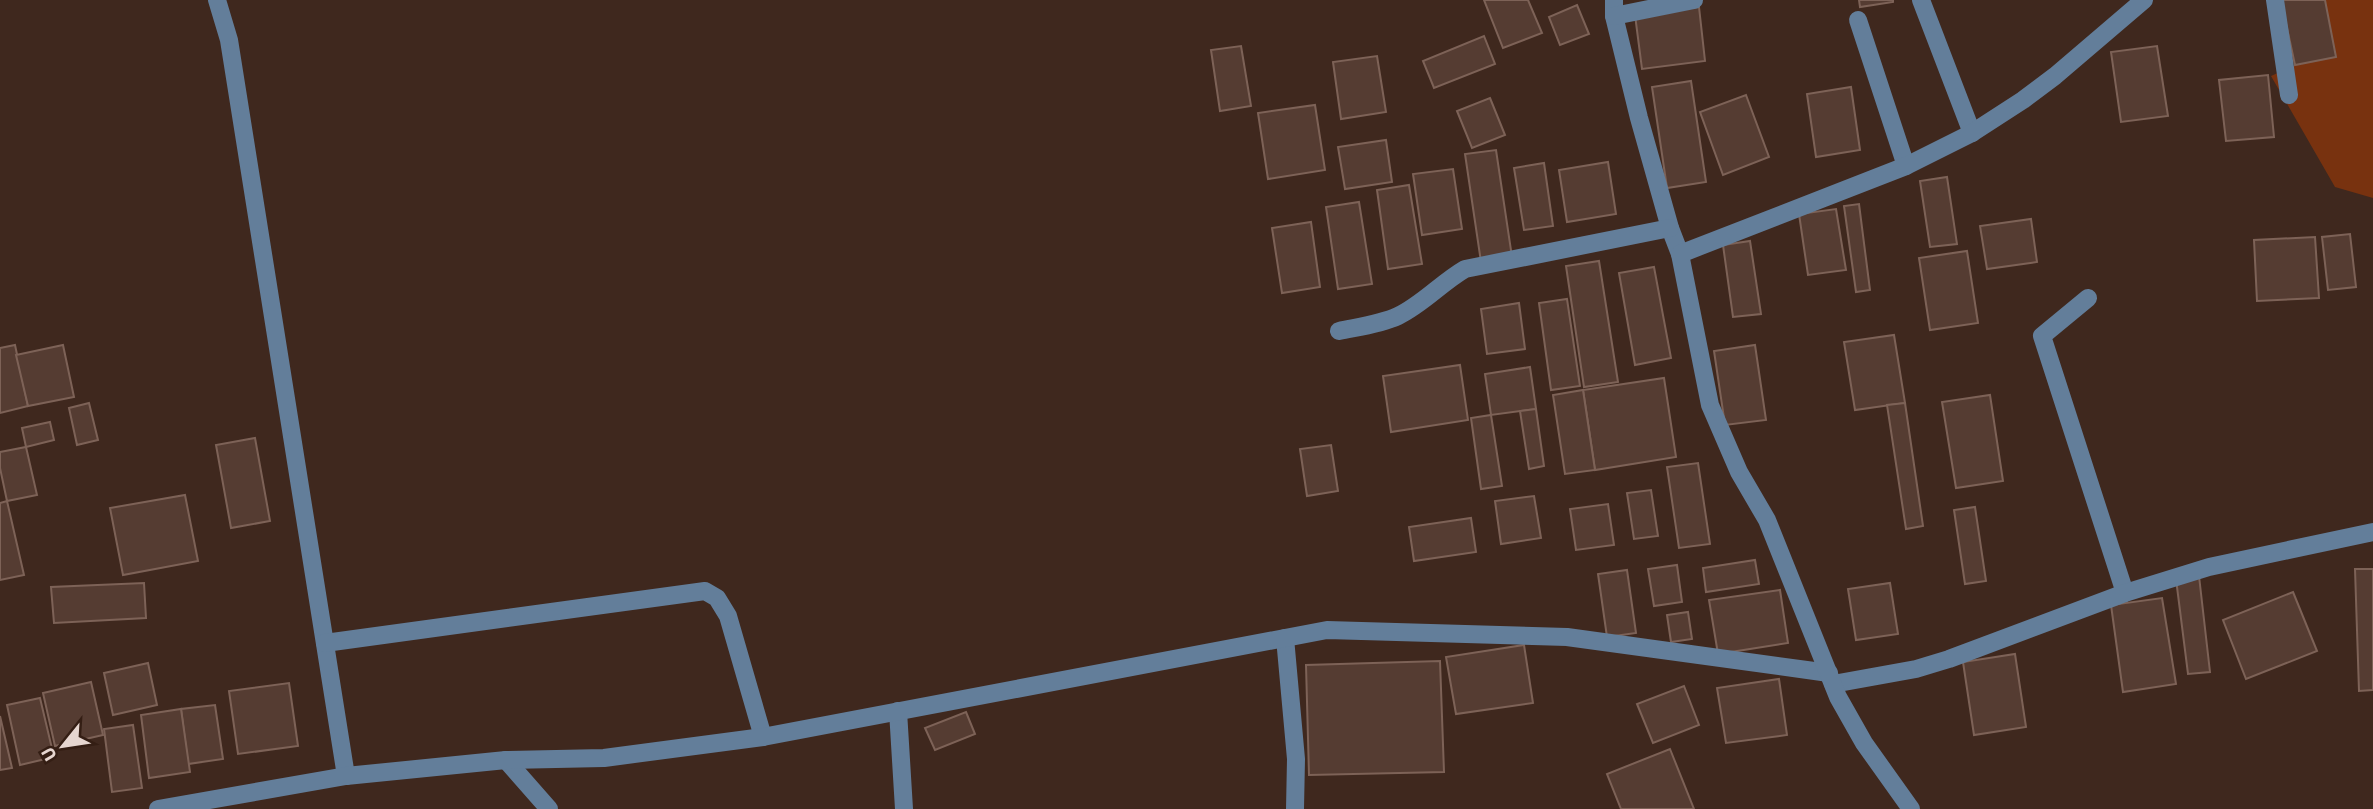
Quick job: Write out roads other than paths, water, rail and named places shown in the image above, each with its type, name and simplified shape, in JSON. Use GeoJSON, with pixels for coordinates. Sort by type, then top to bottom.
{"type":"FeatureCollection","features":[{"type":"Feature","properties":{"kind":"street"},"geometry":{"type":"LineString","coordinates":[[217,0],[229,40],[346,776]]}},
{"type":"Feature","properties":{"kind":"street"},"geometry":{"type":"LineString","coordinates":[[1694,0],[1614,8],[1639,118],[1680,254],[1710,405],[1739,472],[1767,520],[1831,678],[1864,743],[1911,809]]}},
{"type":"Feature","properties":{"kind":"street"},"geometry":{"type":"LineString","coordinates":[[1921,0],[1972,132]]}},
{"type":"Feature","properties":{"kind":"street"},"geometry":{"type":"LineString","coordinates":[[1680,254],[1906,166],[1972,132],[2055,76],[2144,0]]}},
{"type":"Feature","properties":{"kind":"street"},"geometry":{"type":"LineString","coordinates":[[2275,0],[2289,95]]}},
{"type":"Feature","properties":{"kind":"street"},"geometry":{"type":"LineString","coordinates":[[1858,20],[1906,166]]}},
{"type":"Feature","properties":{"kind":"street"},"geometry":{"type":"LineString","coordinates":[[1339,331],[1396,317],[1419,304],[1445,281],[1465,270],[1670,228]]}},
{"type":"Feature","properties":{"kind":"street"},"geometry":{"type":"LineString","coordinates":[[2088,298],[2042,336],[2125,593]]}},
{"type":"Feature","properties":{"kind":"street"},"geometry":{"type":"LineString","coordinates":[[158,809],[234,802],[346,776],[506,760],[604,758],[763,737],[1327,630],[1567,637],[1831,678],[1916,668],[1949,659],[2125,593],[2209,568],[2373,532]]}},
{"type":"Feature","properties":{"kind":"street"},"geometry":{"type":"LineString","coordinates":[[325,643],[705,591],[718,598],[728,616],[763,737]]}},
{"type":"Feature","properties":{"kind":"street"},"geometry":{"type":"LineString","coordinates":[[1284,638],[1296,759],[1295,809]]}},
{"type":"Feature","properties":{"kind":"street"},"geometry":{"type":"LineString","coordinates":[[898,711],[904,809]]}},
{"type":"Feature","properties":{"kind":"street"},"geometry":{"type":"LineString","coordinates":[[506,760],[549,809]]}}]}
